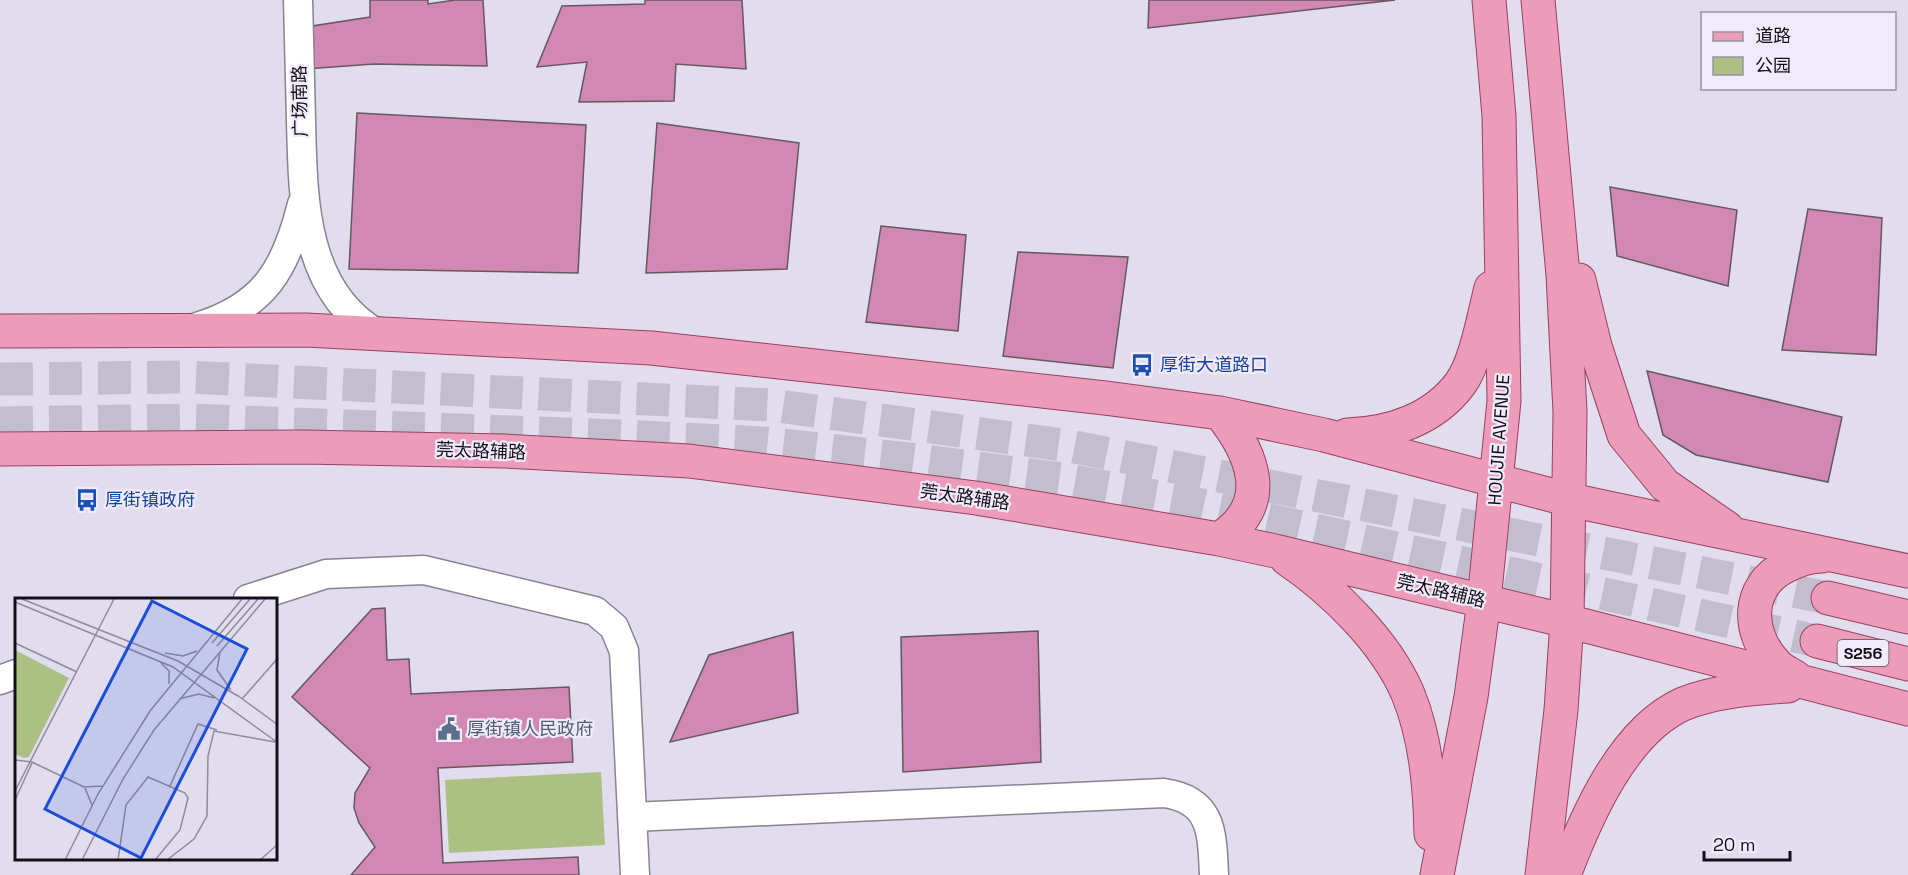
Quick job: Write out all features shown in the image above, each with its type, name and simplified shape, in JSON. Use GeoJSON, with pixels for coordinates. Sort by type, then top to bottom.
{"type":"FeatureCollection","features":[{"type":"Feature","properties":{"kind":"main road","name":"HOUJIE AVENUE"},"geometry":{"type":"LineString","coordinates":[[1437,875],[1471,697],[1484,601],[1504,401],[1499,116],[1489,0]]}},
{"type":"Feature","properties":{"kind":"main road"},"geometry":{"type":"LineString","coordinates":[[1538,0],[1550,111],[1565,298],[1570,412],[1567,621],[1561,710],[1542,875]]}},
{"type":"Feature","properties":{"kind":"main road"},"geometry":{"type":"LineString","coordinates":[[1550,111],[1580,282],[1594,346],[1624,435],[1665,485],[1723,526],[1753,540]]}},
{"type":"Feature","properties":{"kind":"main road"},"geometry":{"type":"LineString","coordinates":[[1324,435],[1364,435],[1404,425],[1434,411],[1461,383],[1478,341],[1493,278],[1501,206]]}},
{"type":"Feature","properties":{"kind":"main road"},"geometry":{"type":"LineString","coordinates":[[0,331],[306,330],[651,348],[1220,413],[1324,435],[1570,500],[1908,571]]}},
{"type":"Feature","properties":{"kind":"main road"},"geometry":{"type":"LineString","coordinates":[[1219,539],[1234,530],[1246,516],[1253,496],[1253,474],[1246,452],[1220,413]]}},
{"type":"Feature","properties":{"kind":"main road","name":"莞太路辅路"},"geometry":{"type":"LineString","coordinates":[[0,449],[304,447],[505,451],[689,461],[976,498],[1219,539],[1275,551],[1567,621],[1908,709]]}},
{"type":"Feature","properties":{"kind":"main road"},"geometry":{"type":"LineString","coordinates":[[1275,551],[1311,575],[1346,608],[1379,646],[1408,693],[1422,740],[1430,793],[1432,875]]}},
{"type":"Feature","properties":{"kind":"main road"},"geometry":{"type":"LineString","coordinates":[[1807,684],[1776,666],[1764,649],[1757,634],[1754,607],[1765,580],[1781,569],[1801,559],[1836,556]]}},
{"type":"Feature","properties":{"kind":"main road","name":"S256"},"geometry":{"type":"LineString","coordinates":[[1828,598],[1908,617]]}},
{"type":"Feature","properties":{"kind":"main road","name":"S256"},"geometry":{"type":"LineString","coordinates":[[1817,641],[1908,664]]}},
{"type":"Feature","properties":{"kind":"main road"},"geometry":{"type":"LineString","coordinates":[[1564,875],[1581,831],[1603,791],[1621,760],[1645,731],[1682,705],[1720,694],[1807,684]]}},
{"type":"Feature","properties":{"kind":"street","name":"广场南路"},"geometry":{"type":"LineString","coordinates":[[298,0],[303,202]]}},
{"type":"Feature","properties":{"kind":"street"},"geometry":{"type":"LineString","coordinates":[[184,330],[226,318],[254,297],[280,270],[295,235],[303,202]]}},
{"type":"Feature","properties":{"kind":"street"},"geometry":{"type":"LineString","coordinates":[[303,202],[315,253],[328,283],[348,311],[378,334]]}},
{"type":"Feature","properties":{"kind":"street"},"geometry":{"type":"LineString","coordinates":[[251,598],[326,574],[424,570],[595,611],[614,627],[624,651],[634,875]]}},
{"type":"Feature","properties":{"kind":"street"},"geometry":{"type":"LineString","coordinates":[[0,680],[15,674]]}},
{"type":"Feature","properties":{"kind":"street"},"geometry":{"type":"LineString","coordinates":[[632,818],[1164,793],[1181,795],[1194,803],[1204,814],[1210,830],[1214,875]]}},
{"type":"Feature","properties":{"kind":"green space"},"geometry":{"type":"Polygon","coordinates":[[[601,772],[605,845],[449,853],[445,780],[601,772]]]}},
{"type":"Feature","properties":{"kind":"building"},"geometry":{"type":"Polygon","coordinates":[[[370,0],[428,0],[428,4],[455,0],[483,0],[487,66],[374,64],[306,69],[306,27],[370,17],[370,0]]]}},
{"type":"Feature","properties":{"kind":"building"},"geometry":{"type":"Polygon","coordinates":[[[645,0],[742,0],[746,69],[676,64],[674,101],[579,102],[587,62],[537,67],[562,6],[645,4],[645,0]]]}},
{"type":"Feature","properties":{"kind":"building"},"geometry":{"type":"Polygon","coordinates":[[[1149,0],[1395,0],[1148,28],[1149,0]]]}},
{"type":"Feature","properties":{"kind":"building"},"geometry":{"type":"Polygon","coordinates":[[[357,113],[586,125],[578,273],[349,269],[357,113]]]}},
{"type":"Feature","properties":{"kind":"building"},"geometry":{"type":"Polygon","coordinates":[[[657,123],[799,143],[787,269],[646,273],[657,123]]]}},
{"type":"Feature","properties":{"kind":"building"},"geometry":{"type":"Polygon","coordinates":[[[1610,187],[1737,210],[1728,286],[1617,256],[1610,187]]]}},
{"type":"Feature","properties":{"kind":"building"},"geometry":{"type":"Polygon","coordinates":[[[1808,209],[1882,218],[1876,355],[1782,350],[1808,209]]]}},
{"type":"Feature","properties":{"kind":"building"},"geometry":{"type":"Polygon","coordinates":[[[881,226],[966,235],[958,331],[866,322],[881,226]]]}},
{"type":"Feature","properties":{"kind":"building"},"geometry":{"type":"Polygon","coordinates":[[[1018,252],[1128,257],[1113,368],[1003,356],[1018,252]]]}},
{"type":"Feature","properties":{"kind":"building"},"geometry":{"type":"Polygon","coordinates":[[[1647,371],[1842,417],[1828,482],[1696,455],[1663,435],[1647,371]]]}},
{"type":"Feature","properties":{"kind":"building","name":"厚街镇人民政府"},"geometry":{"type":"Polygon","coordinates":[[[385,608],[387,660],[409,659],[411,694],[569,687],[573,762],[438,768],[443,863],[578,857],[579,875],[351,875],[375,847],[359,823],[354,808],[355,793],[370,768],[292,697],[372,609],[385,608]]]}},
{"type":"Feature","properties":{"kind":"building"},"geometry":{"type":"Polygon","coordinates":[[[1038,631],[1041,762],[903,772],[901,637],[1038,631]]]}},
{"type":"Feature","properties":{"kind":"building"},"geometry":{"type":"Polygon","coordinates":[[[793,632],[798,713],[670,742],[709,655],[793,632]]]}},
{"type":"Feature","properties":{"kind":"tunnel"},"geometry":{"type":"LineString","coordinates":[[0,379],[188,377],[771,405],[1070,446],[1828,598]]}},
{"type":"Feature","properties":{"kind":"tunnel"},"geometry":{"type":"LineString","coordinates":[[0,423],[189,420],[619,436],[764,443],[909,459],[1062,479],[1188,502],[1817,641]]}},
{"type":"Feature","properties":{"kind":"place","name":"厚街大道路口"},"geometry":{"type":"Point","coordinates":[1142,365]}},
{"type":"Feature","properties":{"kind":"place","name":"厚街镇政府"},"geometry":{"type":"Point","coordinates":[87,500]}},
{"type":"Feature","properties":{"kind":"place","name":"厚街镇人民政府"},"geometry":{"type":"Point","coordinates":[449,729]}}]}
